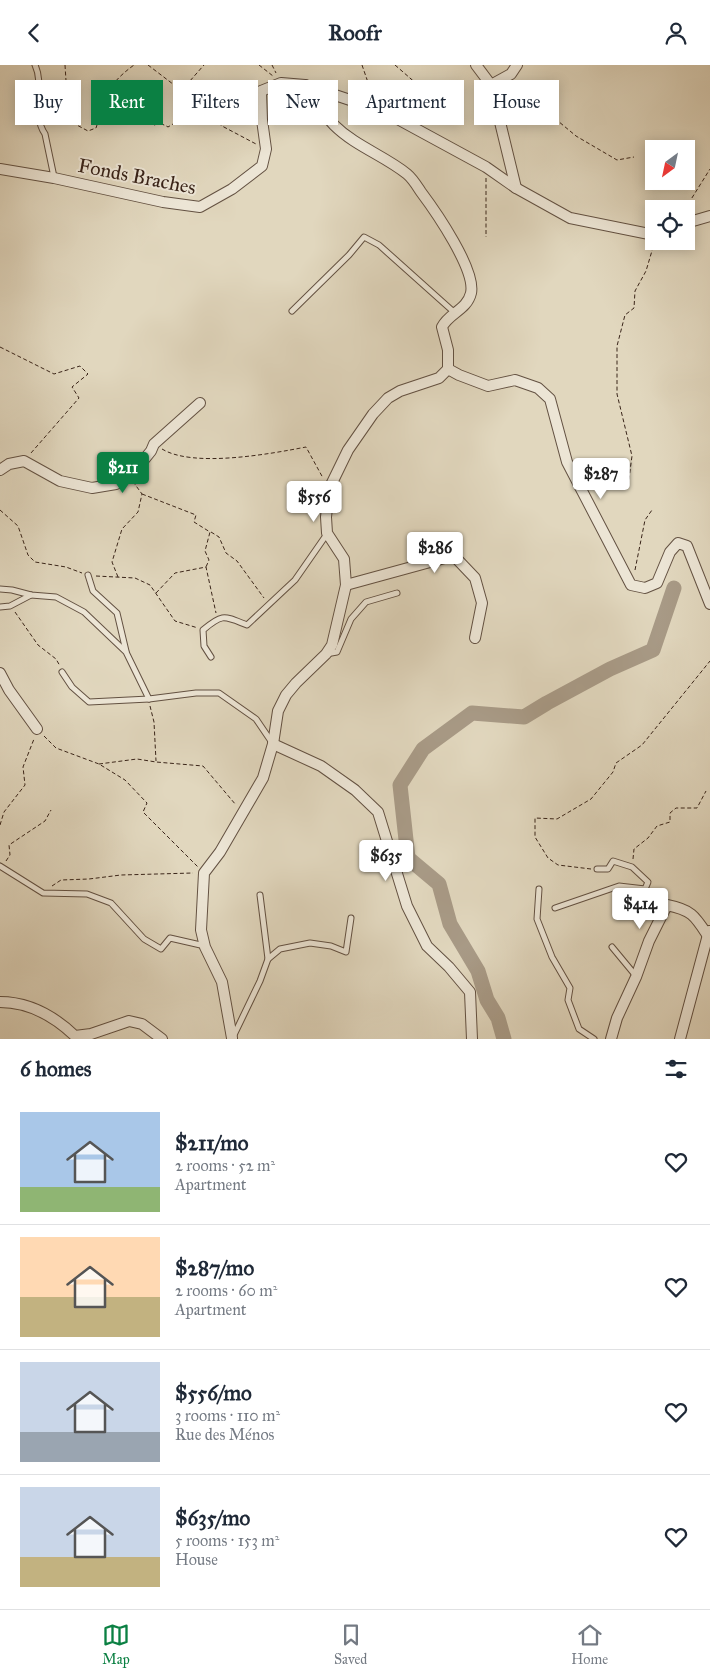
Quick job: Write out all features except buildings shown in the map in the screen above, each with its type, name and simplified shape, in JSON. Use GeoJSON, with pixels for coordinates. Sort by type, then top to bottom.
{"type":"FeatureCollection","features":[{"type":"Feature","properties":{"kind":"street"},"geometry":{"type":"LineString","coordinates":[[476,65],[487,80]]}},
{"type":"Feature","properties":{"kind":"street"},"geometry":{"type":"LineString","coordinates":[[501,80],[511,75],[517,65]]}},
{"type":"Feature","properties":{"kind":"street"},"geometry":{"type":"LineString","coordinates":[[266,149],[261,91],[268,88]]}},
{"type":"Feature","properties":{"kind":"street"},"geometry":{"type":"LineString","coordinates":[[338,96],[383,111],[486,167],[570,219],[645,233]]}},
{"type":"Feature","properties":{"kind":"street"},"geometry":{"type":"LineString","coordinates":[[232,1039],[222,982],[205,947],[200,930],[204,873],[220,852],[263,778],[273,745],[278,711],[286,695],[326,654],[332,645],[346,585],[344,559],[327,533],[326,517],[329,489],[348,450],[373,414],[388,398],[400,391],[438,378],[448,369],[448,350],[442,327],[445,320],[463,308],[471,291],[468,275],[453,239],[408,175],[334,125]]}},
{"type":"Feature","properties":{"kind":"street"},"geometry":{"type":"LineString","coordinates":[[501,125],[516,187]]}},
{"type":"Feature","properties":{"kind":"street","name":"Fonds Braches"},"geometry":{"type":"LineString","coordinates":[[0,169],[54,178],[163,202],[200,207],[232,189],[262,166],[266,149]]}},
{"type":"Feature","properties":{"kind":"street"},"geometry":{"type":"LineString","coordinates":[[695,220],[710,216]]}},
{"type":"Feature","properties":{"kind":"street"},"geometry":{"type":"LineString","coordinates":[[448,369],[488,385],[515,380],[538,388],[550,399],[567,463],[631,585],[645,588],[657,583],[670,552],[678,543],[686,546],[710,604]]}},
{"type":"Feature","properties":{"kind":"street"},"geometry":{"type":"LineString","coordinates":[[0,470],[9,463],[24,461],[60,481],[92,488],[116,484],[134,472],[154,444],[200,403]]}},
{"type":"Feature","properties":{"kind":"street"},"geometry":{"type":"LineString","coordinates":[[346,585],[452,556],[455,557],[475,578],[482,603],[475,638]]}},
{"type":"Feature","properties":{"kind":"street"},"geometry":{"type":"LineString","coordinates":[[0,673],[9,690],[37,729]]}},
{"type":"Feature","properties":{"kind":"street"},"geometry":{"type":"LineString","coordinates":[[273,745],[321,766],[355,790],[378,812],[407,906],[427,946],[449,967],[470,992],[472,1039]]}},
{"type":"Feature","properties":{"kind":"street"},"geometry":{"type":"LineString","coordinates":[[611,1039],[617,1018],[636,977],[649,941],[667,905],[682,908],[694,916],[709,932],[680,1039]]}},
{"type":"Feature","properties":{"kind":"street"},"geometry":{"type":"LineString","coordinates":[[0,1002],[26,1006],[44,1012],[62,1024],[75,1036],[91,1035],[129,1021],[142,1024],[150,1035],[162,1039]]}},
{"type":"Feature","properties":{"kind":"lane"},"geometry":{"type":"LineString","coordinates":[[36,65],[39,73],[41,129],[45,133],[54,178]]}},
{"type":"Feature","properties":{"kind":"lane"},"geometry":{"type":"LineString","coordinates":[[292,311],[349,255],[364,237],[379,245],[455,313]]}},
{"type":"Feature","properties":{"kind":"lane"},"geometry":{"type":"LineString","coordinates":[[211,657],[204,645],[203,630],[217,618],[226,617],[247,625],[294,580],[327,533]]}},
{"type":"Feature","properties":{"kind":"lane"},"geometry":{"type":"LineString","coordinates":[[88,575],[93,591],[117,613],[126,652],[149,699]]}},
{"type":"Feature","properties":{"kind":"lane"},"geometry":{"type":"LineString","coordinates":[[0,589],[31,595],[56,597],[84,612],[126,652]]}},
{"type":"Feature","properties":{"kind":"lane"},"geometry":{"type":"LineString","coordinates":[[326,654],[337,652],[351,619],[366,602],[397,593]]}},
{"type":"Feature","properties":{"kind":"lane"},"geometry":{"type":"LineString","coordinates":[[0,607],[10,606],[31,595]]}},
{"type":"Feature","properties":{"kind":"lane"},"geometry":{"type":"LineString","coordinates":[[62,672],[72,687],[89,702],[149,699],[196,693],[219,693],[256,719],[273,745]]}},
{"type":"Feature","properties":{"kind":"lane"},"geometry":{"type":"LineString","coordinates":[[597,869],[608,869],[613,861],[632,867],[648,881],[645,889]]}},
{"type":"Feature","properties":{"kind":"lane"},"geometry":{"type":"LineString","coordinates":[[1,867],[43,893],[87,894],[111,903],[144,939],[161,949],[170,938],[205,947]]}},
{"type":"Feature","properties":{"kind":"lane"},"geometry":{"type":"LineString","coordinates":[[556,908],[619,887],[645,889],[667,905]]}},
{"type":"Feature","properties":{"kind":"lane"},"geometry":{"type":"LineString","coordinates":[[539,889],[537,919],[552,957],[570,989],[568,1000],[580,1029],[594,1039]]}},
{"type":"Feature","properties":{"kind":"lane"},"geometry":{"type":"LineString","coordinates":[[232,1039],[260,981],[268,959],[260,895]]}},
{"type":"Feature","properties":{"kind":"lane"},"geometry":{"type":"LineString","coordinates":[[268,959],[280,949],[310,943],[331,946],[346,952],[351,918]]}},
{"type":"Feature","properties":{"kind":"lane"},"geometry":{"type":"LineString","coordinates":[[612,947],[636,977]]}},
{"type":"Feature","properties":{"kind":"path"},"geometry":{"type":"LineString","coordinates":[[65,65],[68,112],[73,123],[88,131],[96,127],[110,85],[134,65]]}},
{"type":"Feature","properties":{"kind":"path"},"geometry":{"type":"LineString","coordinates":[[148,65],[173,84]]}},
{"type":"Feature","properties":{"kind":"path"},"geometry":{"type":"LineString","coordinates":[[191,80],[204,65]]}},
{"type":"Feature","properties":{"kind":"path"},"geometry":{"type":"LineString","coordinates":[[259,65],[277,80]]}},
{"type":"Feature","properties":{"kind":"path"},"geometry":{"type":"LineString","coordinates":[[362,65],[367,80]]}},
{"type":"Feature","properties":{"kind":"path"},"geometry":{"type":"LineString","coordinates":[[395,65],[412,80]]}},
{"type":"Feature","properties":{"kind":"path"},"geometry":{"type":"LineString","coordinates":[[511,75],[546,111],[576,136],[617,160],[634,157]]}},
{"type":"Feature","properties":{"kind":"path"},"geometry":{"type":"LineString","coordinates":[[221,125],[266,149]]}},
{"type":"Feature","properties":{"kind":"path"},"geometry":{"type":"LineString","coordinates":[[486,167],[486,237]]}},
{"type":"Feature","properties":{"kind":"path"},"geometry":{"type":"LineString","coordinates":[[691,200],[710,169]]}},
{"type":"Feature","properties":{"kind":"path"},"geometry":{"type":"LineString","coordinates":[[628,486],[632,456],[617,394],[617,346],[625,315],[634,308],[635,291],[646,271],[652,250]]}},
{"type":"Feature","properties":{"kind":"path"},"geometry":{"type":"LineString","coordinates":[[0,347],[54,374],[80,367],[88,374],[72,387],[79,399],[24,461]]}},
{"type":"Feature","properties":{"kind":"path"},"geometry":{"type":"LineString","coordinates":[[154,444],[171,454],[226,458],[261,455],[306,447],[329,489]]}},
{"type":"Feature","properties":{"kind":"path"},"geometry":{"type":"LineString","coordinates":[[134,472],[134,484],[142,494],[196,515],[194,521],[219,537],[226,553],[237,561],[269,605]]}},
{"type":"Feature","properties":{"kind":"path"},"geometry":{"type":"LineString","coordinates":[[118,577],[112,562],[122,529],[138,511],[142,494]]}},
{"type":"Feature","properties":{"kind":"path"},"geometry":{"type":"LineString","coordinates":[[0,510],[18,526],[28,555],[34,562],[66,567],[88,575],[135,578],[150,585],[175,621],[203,630]]}},
{"type":"Feature","properties":{"kind":"path"},"geometry":{"type":"LineString","coordinates":[[631,585],[645,520],[652,510]]}},
{"type":"Feature","properties":{"kind":"path"},"geometry":{"type":"LineString","coordinates":[[210,531],[205,551],[209,560],[206,567],[217,618]]}},
{"type":"Feature","properties":{"kind":"path"},"geometry":{"type":"LineString","coordinates":[[156,593],[175,573],[206,567]]}},
{"type":"Feature","properties":{"kind":"path"},"geometry":{"type":"LineString","coordinates":[[10,606],[38,645],[56,659],[62,672]]}},
{"type":"Feature","properties":{"kind":"path"},"geometry":{"type":"LineString","coordinates":[[597,869],[558,865],[548,858],[536,837],[535,818],[557,819],[591,799],[613,772],[616,763],[642,745],[710,661]]}},
{"type":"Feature","properties":{"kind":"path"},"geometry":{"type":"LineString","coordinates":[[149,699],[154,722],[156,762]]}},
{"type":"Feature","properties":{"kind":"path"},"geometry":{"type":"LineString","coordinates":[[0,825],[4,812],[25,785],[23,767],[37,729],[56,748],[99,764],[125,780],[147,803],[143,812],[204,873]]}},
{"type":"Feature","properties":{"kind":"path"},"geometry":{"type":"LineString","coordinates":[[99,764],[138,759],[203,766],[242,814]]}},
{"type":"Feature","properties":{"kind":"path"},"geometry":{"type":"LineString","coordinates":[[632,867],[634,849],[648,838],[656,826],[670,822],[670,813],[676,808],[697,807],[706,791]]}},
{"type":"Feature","properties":{"kind":"path"},"geometry":{"type":"LineString","coordinates":[[1,867],[10,855],[9,845],[45,821],[51,810]]}},
{"type":"Feature","properties":{"kind":"path"},"geometry":{"type":"LineString","coordinates":[[43,893],[60,880],[121,875],[204,873]]}},
{"type":"Feature","properties":{"kind":"waterway"},"geometry":{"type":"LineString","coordinates":[[504,1039],[498,1018],[487,1000],[478,971],[450,924],[439,884],[408,858],[400,785],[423,749],[472,713],[524,717],[610,669],[653,650],[674,588]]}}]}
